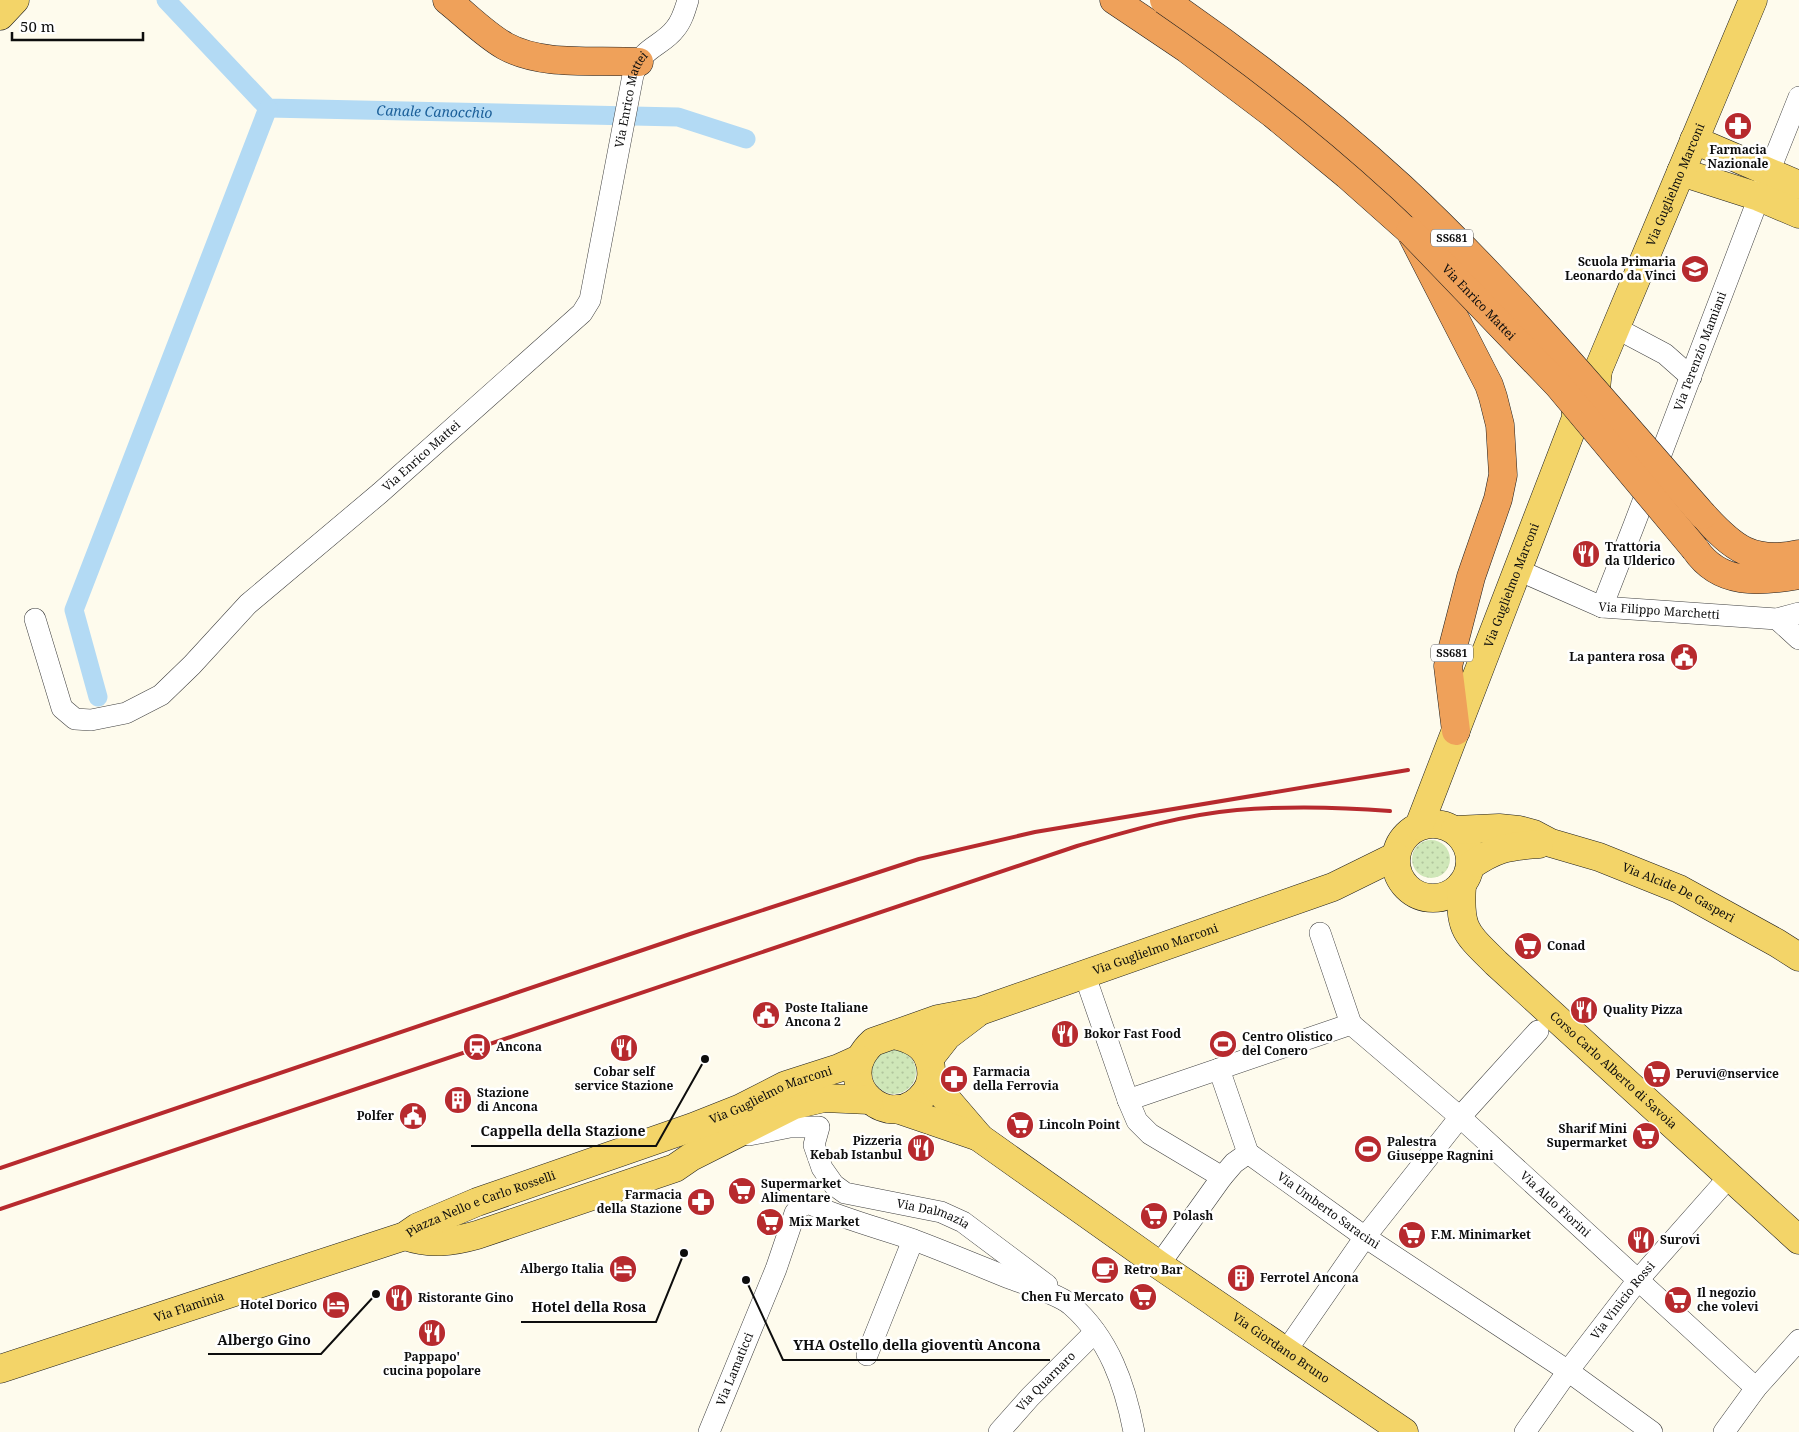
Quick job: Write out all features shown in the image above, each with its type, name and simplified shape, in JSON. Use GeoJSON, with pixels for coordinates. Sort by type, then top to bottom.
{"type":"FeatureCollection","features":[{"type":"Feature","properties":{"kind":"highway"},"geometry":{"type":"LineString","coordinates":[[448,0],[496,40],[524,54],[561,60],[638,62]]}},
{"type":"Feature","properties":{"kind":"highway","name":"Via Enrico Mattei"},"geometry":{"type":"LineString","coordinates":[[1114,0],[1187,49],[1273,114],[1341,170],[1410,231],[1558,385],[1708,565],[1725,575],[1742,579],[1778,579],[1799,576]]}},
{"type":"Feature","properties":{"kind":"highway","name":"Via Enrico Mattei"},"geometry":{"type":"LineString","coordinates":[[1164,0],[1317,115],[1417,203],[1466,251],[1567,360],[1726,539],[1740,549],[1762,556],[1779,557],[1799,554]]}},
{"type":"Feature","properties":{"kind":"highway","name":"SS681"},"geometry":{"type":"LineString","coordinates":[[1410,231],[1488,385],[1498,411],[1503,459],[1501,486],[1471,577],[1448,666],[1452,742]]}},
{"type":"Feature","properties":{"kind":"main road"},"geometry":{"type":"LineString","coordinates":[[0,16],[15,0]]}},
{"type":"Feature","properties":{"kind":"main road","name":"Via Guglielmo Marconi"},"geometry":{"type":"LineString","coordinates":[[1419,826],[1576,418],[1589,406],[1598,385],[1598,370],[1753,0]]}},
{"type":"Feature","properties":{"kind":"main road"},"geometry":{"type":"LineString","coordinates":[[1694,140],[1783,178]]}},
{"type":"Feature","properties":{"kind":"main road"},"geometry":{"type":"LineString","coordinates":[[1680,172],[1765,200],[1799,214]]}},
{"type":"Feature","properties":{"kind":"main road","name":"Via Guglielmo Marconi"},"geometry":{"type":"LineString","coordinates":[[1452,742],[1448,793],[1452,829]]}},
{"type":"Feature","properties":{"kind":"main road"},"geometry":{"type":"LineString","coordinates":[[1435,823],[1452,829],[1461,835],[1469,850],[1466,875],[1456,891],[1447,896],[1432,898],[1418,895],[1405,886],[1397,872],[1396,856],[1404,837],[1419,826],[1435,823]]}},
{"type":"Feature","properties":{"kind":"main road","name":"Via Alcide De Gasperi"},"geometry":{"type":"LineString","coordinates":[[1452,829],[1499,828],[1519,830],[1534,834],[1551,843],[1599,857],[1679,889],[1799,957]]}},
{"type":"Feature","properties":{"kind":"main road","name":"Via Alcide De Gasperi"},"geometry":{"type":"LineString","coordinates":[[1466,875],[1493,852],[1506,847],[1551,843]]}},
{"type":"Feature","properties":{"kind":"main road","name":"Via Guglielmo Marconi"},"geometry":{"type":"LineString","coordinates":[[682,1131],[741,1108],[786,1085],[839,1068],[859,1059],[865,1049],[883,1037],[894,1035],[938,1019],[980,1011],[1333,887],[1396,856]]}},
{"type":"Feature","properties":{"kind":"main road","name":"Corso Carlo Alberto di Savoia"},"geometry":{"type":"LineString","coordinates":[[1466,875],[1462,918],[1468,936],[1799,1240]]}},
{"type":"Feature","properties":{"kind":"main road","name":"Via Guglielmo Marconi"},"geometry":{"type":"LineString","coordinates":[[1333,887],[1386,884],[1405,886]]}},
{"type":"Feature","properties":{"kind":"main road","name":"Via Guglielmo Marconi"},"geometry":{"type":"LineString","coordinates":[[675,1168],[691,1157],[778,1112],[810,1100],[837,1098],[869,1100],[878,1106],[888,1109],[910,1106],[920,1100],[927,1091],[930,1070],[947,1036],[980,1011]]}},
{"type":"Feature","properties":{"kind":"main road"},"geometry":{"type":"LineString","coordinates":[[894,1035],[905,1037],[923,1049],[930,1070]]}},
{"type":"Feature","properties":{"kind":"main road"},"geometry":{"type":"LineString","coordinates":[[859,1059],[858,1081],[862,1091],[869,1100]]}},
{"type":"Feature","properties":{"kind":"main road","name":"Via Giordano Bruno"},"geometry":{"type":"LineString","coordinates":[[930,1070],[980,1138]]}},
{"type":"Feature","properties":{"kind":"main road","name":"Via Giordano Bruno"},"geometry":{"type":"LineString","coordinates":[[897,1109],[980,1138],[1159,1265],[1404,1432]]}},
{"type":"Feature","properties":{"kind":"main road","name":"Piazza Nello e Carlo Rosselli"},"geometry":{"type":"LineString","coordinates":[[406,1236],[418,1228],[477,1202],[682,1131]]}},
{"type":"Feature","properties":{"kind":"main road","name":"Piazza Nello e Carlo Rosselli"},"geometry":{"type":"LineString","coordinates":[[406,1236],[424,1242],[445,1242],[463,1239],[675,1168]]}},
{"type":"Feature","properties":{"kind":"main road","name":"Via Flaminia"},"geometry":{"type":"LineString","coordinates":[[0,1369],[406,1236]]}},
{"type":"Feature","properties":{"kind":"street","name":"Via Enrico Mattei"},"geometry":{"type":"LineString","coordinates":[[35,620],[62,708],[75,719],[91,720],[126,713],[161,695],[192,665],[248,604],[380,493],[582,313],[590,300],[629,88],[638,62],[646,53],[666,39],[676,29],[688,0]]}},
{"type":"Feature","properties":{"kind":"street","name":"Via Terenzio Mamiani"},"geometry":{"type":"LineString","coordinates":[[1602,607],[1691,377],[1765,200],[1783,178],[1799,97]]}},
{"type":"Feature","properties":{"kind":"street"},"geometry":{"type":"LineString","coordinates":[[1616,328],[1665,354],[1691,377]]}},
{"type":"Feature","properties":{"kind":"street","name":"Via Filippo Marchetti"},"geometry":{"type":"LineString","coordinates":[[1518,570],[1602,607],[1777,619],[1799,613]]}},
{"type":"Feature","properties":{"kind":"street"},"geometry":{"type":"LineString","coordinates":[[1777,619],[1799,638]]}},
{"type":"Feature","properties":{"kind":"street"},"geometry":{"type":"LineString","coordinates":[[1128,1100],[1351,1024],[1320,933]]}},
{"type":"Feature","properties":{"kind":"street"},"geometry":{"type":"LineString","coordinates":[[1084,973],[1137,1121],[1150,1134],[1222,1177]]}},
{"type":"Feature","properties":{"kind":"street","name":"Via Aldo Fiorini"},"geometry":{"type":"LineString","coordinates":[[1351,1024],[1460,1117],[1756,1388]]}},
{"type":"Feature","properties":{"kind":"street"},"geometry":{"type":"LineString","coordinates":[[1286,1351],[1365,1237],[1460,1117],[1538,1031]]}},
{"type":"Feature","properties":{"kind":"street"},"geometry":{"type":"LineString","coordinates":[[1159,1265],[1222,1177],[1234,1163],[1248,1153],[1219,1069]]}},
{"type":"Feature","properties":{"kind":"street","name":"Via Guglielmo Marconi"},"geometry":{"type":"LineString","coordinates":[[724,1141],[790,1126],[819,1127]]}},
{"type":"Feature","properties":{"kind":"street","name":"Via Dalmazia"},"geometry":{"type":"LineString","coordinates":[[819,1127],[814,1145],[822,1168],[834,1185],[845,1193],[942,1212],[963,1222],[1046,1283],[1070,1304],[1095,1332],[1108,1351],[1118,1372],[1134,1432]]}},
{"type":"Feature","properties":{"kind":"street","name":"Via Umberto Saracini"},"geometry":{"type":"LineString","coordinates":[[1248,1153],[1365,1237],[1568,1371],[1652,1432]]}},
{"type":"Feature","properties":{"kind":"street","name":"Via Vinicio Rossi"},"geometry":{"type":"LineString","coordinates":[[1525,1432],[1568,1371],[1638,1280],[1730,1176]]}},
{"type":"Feature","properties":{"kind":"street","name":"Via Lamaticci"},"geometry":{"type":"LineString","coordinates":[[709,1432],[776,1269],[795,1213],[804,1204],[810,1204]]}},
{"type":"Feature","properties":{"kind":"street","name":"Via Dalmazia"},"geometry":{"type":"LineString","coordinates":[[810,1204],[913,1240],[1043,1291],[1070,1304]]}},
{"type":"Feature","properties":{"kind":"street"},"geometry":{"type":"LineString","coordinates":[[868,1355],[913,1240]]}},
{"type":"Feature","properties":{"kind":"street","name":"Via Quarnaro"},"geometry":{"type":"LineString","coordinates":[[998,1432],[1095,1332]]}},
{"type":"Feature","properties":{"kind":"street"},"geometry":{"type":"LineString","coordinates":[[1724,1432],[1756,1388],[1799,1340]]}},
{"type":"Feature","properties":{"kind":"green space"},"geometry":{"type":"Polygon","coordinates":[[[1431,840],[1444,846],[1450,859],[1444,872],[1431,878],[1418,872],[1412,859],[1418,846],[1431,840]]]}},
{"type":"Feature","properties":{"kind":"green space"},"geometry":{"type":"Polygon","coordinates":[[[894,1050],[906,1054],[912,1060],[916,1072],[912,1084],[906,1090],[894,1094],[882,1090],[876,1084],[872,1072],[876,1060],[882,1054],[894,1050]]]}},
{"type":"Feature","properties":{"kind":"waterway","name":"Canale Canocchio"},"geometry":{"type":"LineString","coordinates":[[166,0],[268,108],[678,117],[746,139]]}},
{"type":"Feature","properties":{"kind":"waterway"},"geometry":{"type":"LineString","coordinates":[[98,697],[74,610],[268,108]]}},
{"type":"Feature","properties":{"kind":"railway"},"geometry":{"type":"LineString","coordinates":[[0,1168],[690,934],[919,859],[1035,832],[1408,770]]}},
{"type":"Feature","properties":{"kind":"railway"},"geometry":{"type":"LineString","coordinates":[[0,1209],[1097,840],[1136,829],[1216,812],[1275,808],[1390,811]]}},
{"type":"Feature","properties":{"kind":"place","name":"Farmacia Nazionale"},"geometry":{"type":"Point","coordinates":[1738,126]}},
{"type":"Feature","properties":{"kind":"place","name":"Scuola Primaria Leonardo da Vinci"},"geometry":{"type":"Point","coordinates":[1695,269]}},
{"type":"Feature","properties":{"kind":"place","name":"Trattoria da Ulderico"},"geometry":{"type":"Point","coordinates":[1586,554]}},
{"type":"Feature","properties":{"kind":"place","name":"La pantera rosa"},"geometry":{"type":"Point","coordinates":[1684,657]}},
{"type":"Feature","properties":{"kind":"place","name":"Conad"},"geometry":{"type":"Point","coordinates":[1528,946]}},
{"type":"Feature","properties":{"kind":"place","name":"Quality Pizza"},"geometry":{"type":"Point","coordinates":[1584,1010]}},
{"type":"Feature","properties":{"kind":"place","name":"Poste Italiane Ancona 2"},"geometry":{"type":"Point","coordinates":[766,1015]}},
{"type":"Feature","properties":{"kind":"place","name":"Bokor Fast Food"},"geometry":{"type":"Point","coordinates":[1065,1034]}},
{"type":"Feature","properties":{"kind":"place","name":"Centro Olistico del Conero"},"geometry":{"type":"Point","coordinates":[1223,1044]}},
{"type":"Feature","properties":{"kind":"place","name":"Ancona"},"geometry":{"type":"Point","coordinates":[477,1047]}},
{"type":"Feature","properties":{"kind":"place","name":"Cobar self service Stazione"},"geometry":{"type":"Point","coordinates":[624,1048]}},
{"type":"Feature","properties":{"kind":"place","name":"Cappella della Stazione"},"geometry":{"type":"Point","coordinates":[705,1059]}},
{"type":"Feature","properties":{"kind":"place","name":"Peruvi@nservice"},"geometry":{"type":"Point","coordinates":[1657,1074]}},
{"type":"Feature","properties":{"kind":"place","name":"Farmacia della Ferrovia"},"geometry":{"type":"Point","coordinates":[954,1079]}},
{"type":"Feature","properties":{"kind":"place","name":"Stazione di Ancona"},"geometry":{"type":"Point","coordinates":[458,1100]}},
{"type":"Feature","properties":{"kind":"place","name":"Polfer"},"geometry":{"type":"Point","coordinates":[413,1116]}},
{"type":"Feature","properties":{"kind":"place","name":"Lincoln Point"},"geometry":{"type":"Point","coordinates":[1020,1125]}},
{"type":"Feature","properties":{"kind":"place","name":"Sharif Mini Supermarket"},"geometry":{"type":"Point","coordinates":[1646,1136]}},
{"type":"Feature","properties":{"kind":"place","name":"Pizzeria Kebab Istanbul"},"geometry":{"type":"Point","coordinates":[921,1148]}},
{"type":"Feature","properties":{"kind":"place","name":"Palestra Giuseppe Ragnini"},"geometry":{"type":"Point","coordinates":[1368,1149]}},
{"type":"Feature","properties":{"kind":"place","name":"Supermarket Alimentare"},"geometry":{"type":"Point","coordinates":[742,1191]}},
{"type":"Feature","properties":{"kind":"place","name":"Farmacia della Stazione"},"geometry":{"type":"Point","coordinates":[701,1202]}},
{"type":"Feature","properties":{"kind":"place","name":"Polash"},"geometry":{"type":"Point","coordinates":[1154,1216]}},
{"type":"Feature","properties":{"kind":"place","name":"Mix Market"},"geometry":{"type":"Point","coordinates":[770,1222]}},
{"type":"Feature","properties":{"kind":"place","name":"F.M. Minimarket"},"geometry":{"type":"Point","coordinates":[1412,1235]}},
{"type":"Feature","properties":{"kind":"place","name":"Surovi"},"geometry":{"type":"Point","coordinates":[1641,1240]}},
{"type":"Feature","properties":{"kind":"place","name":"Hotel della Rosa"},"geometry":{"type":"Point","coordinates":[684,1253]}},
{"type":"Feature","properties":{"kind":"place","name":"Albergo Italia"},"geometry":{"type":"Point","coordinates":[623,1269]}},
{"type":"Feature","properties":{"kind":"place","name":"Retro Bar"},"geometry":{"type":"Point","coordinates":[1105,1270]}},
{"type":"Feature","properties":{"kind":"place","name":"Ferrotel Ancona"},"geometry":{"type":"Point","coordinates":[1241,1278]}},
{"type":"Feature","properties":{"kind":"place","name":"YHA Ostello della gioventù Ancona"},"geometry":{"type":"Point","coordinates":[746,1280]}},
{"type":"Feature","properties":{"kind":"place","name":"Albergo Gino"},"geometry":{"type":"Point","coordinates":[376,1294]}},
{"type":"Feature","properties":{"kind":"place","name":"Chen Fu Mercato"},"geometry":{"type":"Point","coordinates":[1143,1297]}},
{"type":"Feature","properties":{"kind":"place","name":"Ristorante Gino"},"geometry":{"type":"Point","coordinates":[399,1298]}},
{"type":"Feature","properties":{"kind":"place","name":"Il negozio che volevi"},"geometry":{"type":"Point","coordinates":[1678,1300]}},
{"type":"Feature","properties":{"kind":"place","name":"Hotel Dorico"},"geometry":{"type":"Point","coordinates":[336,1305]}},
{"type":"Feature","properties":{"kind":"place","name":"Pappapo' cucina popolare"},"geometry":{"type":"Point","coordinates":[432,1333]}}]}
